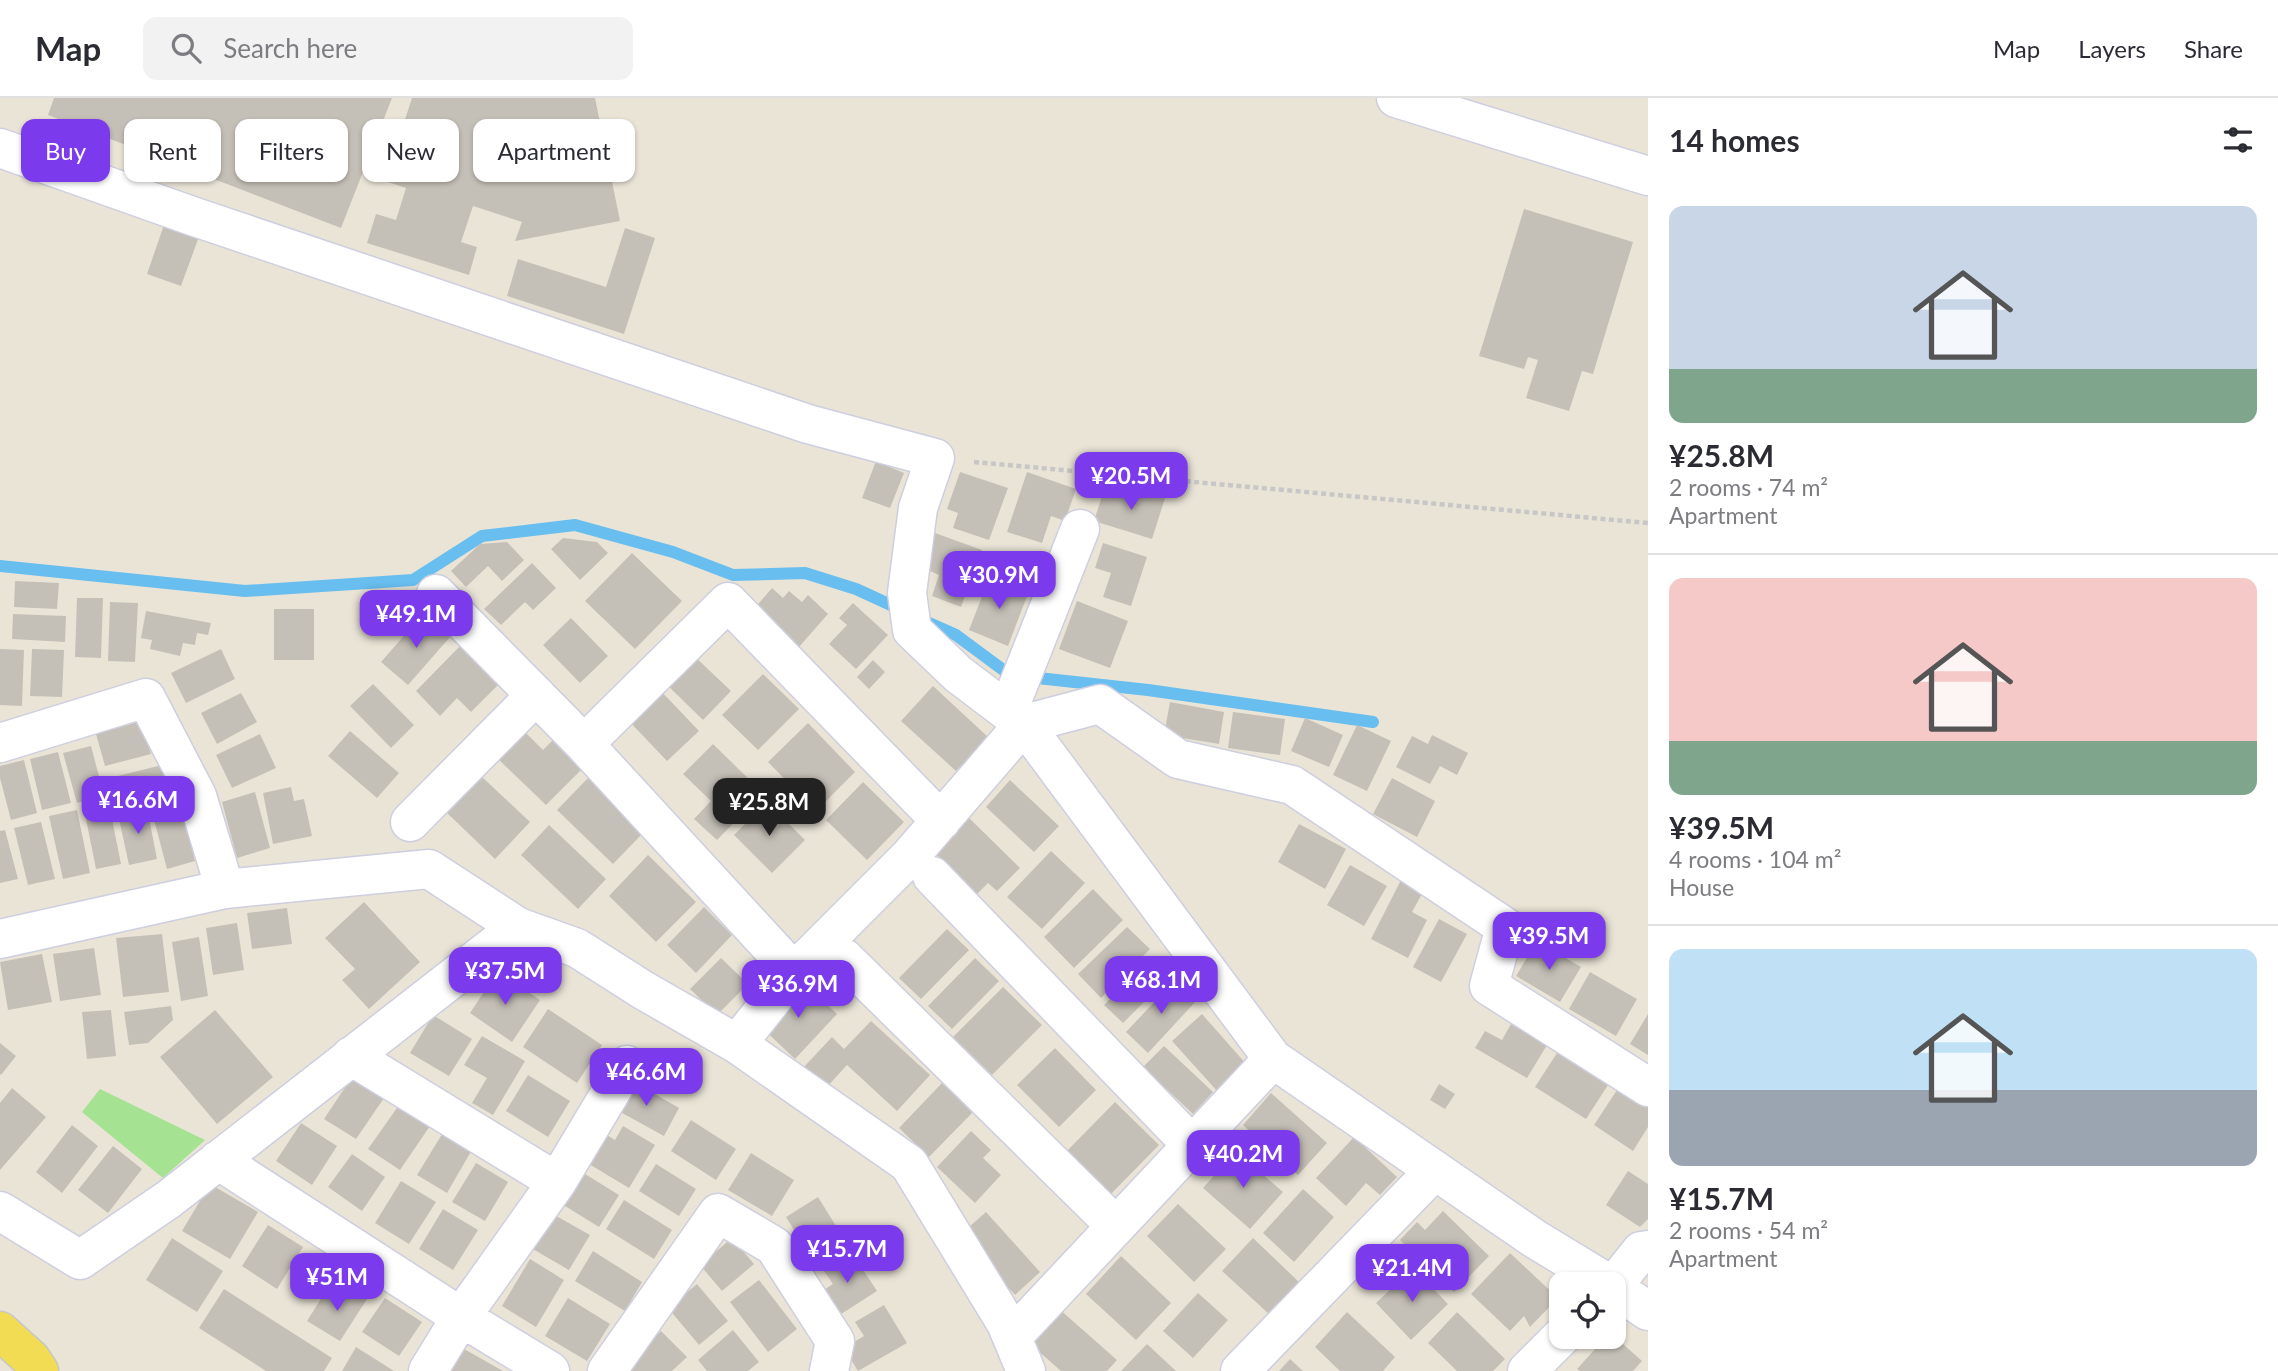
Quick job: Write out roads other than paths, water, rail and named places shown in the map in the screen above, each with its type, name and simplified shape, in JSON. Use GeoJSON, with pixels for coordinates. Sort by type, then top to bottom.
{"type":"FeatureCollection","features":[{"type":"Feature","properties":{"kind":"main road"},"geometry":{"type":"LineString","coordinates":[[0,1331],[31,1359],[39,1371]]}},
{"type":"Feature","properties":{"kind":"street"},"geometry":{"type":"LineString","coordinates":[[1396,98],[1648,176]]}},
{"type":"Feature","properties":{"kind":"street"},"geometry":{"type":"LineString","coordinates":[[0,148],[192,216],[808,424],[935,458],[918,508],[907,593],[912,630],[958,674],[1018,697],[1100,704],[1178,759],[1292,785],[1505,927],[1489,986],[1648,1087]]}},
{"type":"Feature","properties":{"kind":"street"},"geometry":{"type":"LineString","coordinates":[[737,1044],[794,972],[836,932],[941,821],[1018,697],[1080,528]]}},
{"type":"Feature","properties":{"kind":"street"},"geometry":{"type":"LineString","coordinates":[[436,594],[584,744],[794,972]]}},
{"type":"Feature","properties":{"kind":"street"},"geometry":{"type":"LineString","coordinates":[[584,744],[728,602],[941,821]]}},
{"type":"Feature","properties":{"kind":"street"},"geometry":{"type":"LineString","coordinates":[[410,822],[536,695]]}},
{"type":"Feature","properties":{"kind":"street"},"geometry":{"type":"LineString","coordinates":[[1018,697],[1273,1059],[1535,1239],[1589,1272]]}},
{"type":"Feature","properties":{"kind":"street"},"geometry":{"type":"LineString","coordinates":[[0,743],[146,698],[197,796],[226,889]]}},
{"type":"Feature","properties":{"kind":"street"},"geometry":{"type":"LineString","coordinates":[[0,939],[226,889],[429,869],[518,927],[577,948],[737,1044],[909,1164],[1006,1322],[1019,1354]]}},
{"type":"Feature","properties":{"kind":"street"},"geometry":{"type":"LineString","coordinates":[[932,876],[1192,1146]]}},
{"type":"Feature","properties":{"kind":"street"},"geometry":{"type":"LineString","coordinates":[[0,1212],[80,1260],[169,1199],[518,927]]}},
{"type":"Feature","properties":{"kind":"street"},"geometry":{"type":"LineString","coordinates":[[844,958],[1116,1226]]}},
{"type":"Feature","properties":{"kind":"street"},"geometry":{"type":"LineString","coordinates":[[351,1056],[557,1182]]}},
{"type":"Feature","properties":{"kind":"street"},"geometry":{"type":"LineString","coordinates":[[1019,1354],[1116,1226],[1273,1059]]}},
{"type":"Feature","properties":{"kind":"street"},"geometry":{"type":"LineString","coordinates":[[428,1371],[461,1317],[557,1182],[627,1065]]}},
{"type":"Feature","properties":{"kind":"street"},"geometry":{"type":"LineString","coordinates":[[218,1160],[461,1317],[551,1371]]}},
{"type":"Feature","properties":{"kind":"street"},"geometry":{"type":"LineString","coordinates":[[1240,1371],[1435,1170]]}},
{"type":"Feature","properties":{"kind":"street"},"geometry":{"type":"LineString","coordinates":[[607,1371],[718,1213],[774,1246],[835,1341],[828,1371]]}},
{"type":"Feature","properties":{"kind":"street"},"geometry":{"type":"LineString","coordinates":[[1624,1272],[1642,1251],[1648,1251]]}},
{"type":"Feature","properties":{"kind":"street"},"geometry":{"type":"LineString","coordinates":[[1626,1296],[1648,1311]]}},
{"type":"Feature","properties":{"kind":"street"},"geometry":{"type":"LineString","coordinates":[[1527,1371],[1549,1349]]}},
{"type":"Feature","properties":{"kind":"waterway"},"geometry":{"type":"LineString","coordinates":[[0,566],[245,591],[413,580],[482,536],[575,525],[673,552],[733,575],[805,573],[856,589],[904,611]]}},
{"type":"Feature","properties":{"kind":"waterway"},"geometry":{"type":"LineString","coordinates":[[920,619],[956,635],[1010,675],[1148,690],[1373,722]]}}]}
